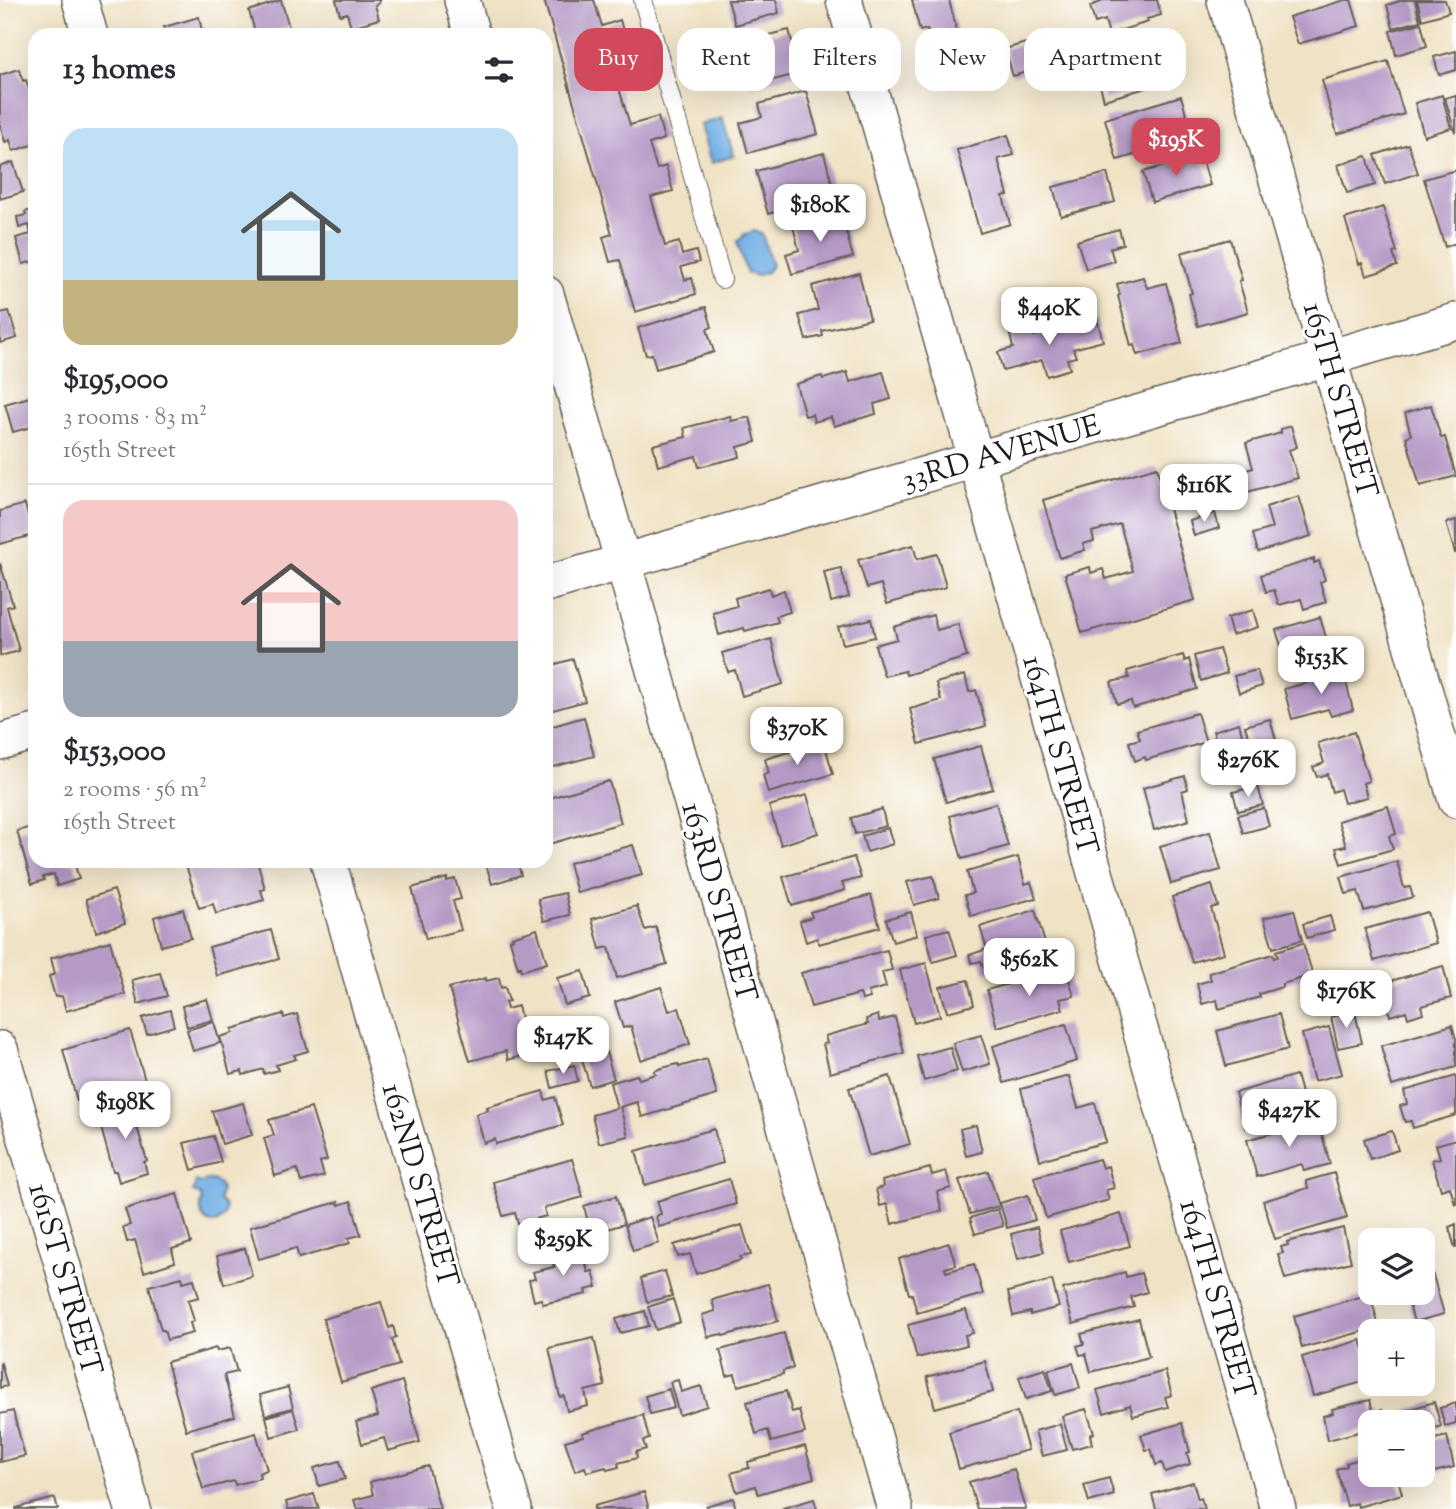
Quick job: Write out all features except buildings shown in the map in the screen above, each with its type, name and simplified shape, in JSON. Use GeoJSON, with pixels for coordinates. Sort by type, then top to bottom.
{"type":"FeatureCollection","features":[{"type":"Feature","properties":{"kind":"street"},"geometry":{"type":"LineString","coordinates":[[79,0],[88,28]]}},
{"type":"Feature","properties":{"kind":"street"},"geometry":{"type":"LineString","coordinates":[[462,0],[470,28]]}},
{"type":"Feature","properties":{"kind":"street","name":"164TH STREET"},"geometry":{"type":"LineString","coordinates":[[844,0],[1278,1509]]}},
{"type":"Feature","properties":{"kind":"street","name":"165TH STREET"},"geometry":{"type":"LineString","coordinates":[[1225,0],[1456,800]]}},
{"type":"Feature","properties":{"kind":"street","name":"163RD STREET"},"geometry":{"type":"LineString","coordinates":[[553,319],[895,1509]]}},
{"type":"Feature","properties":{"kind":"street","name":"33RD AVENUE"},"geometry":{"type":"LineString","coordinates":[[553,582],[1456,321]]}},
{"type":"Feature","properties":{"kind":"street"},"geometry":{"type":"LineString","coordinates":[[0,742],[28,734]]}},
{"type":"Feature","properties":{"kind":"street","name":"162ND STREET"},"geometry":{"type":"LineString","coordinates":[[330,868],[514,1509]]}},
{"type":"Feature","properties":{"kind":"street","name":"161ST STREET"},"geometry":{"type":"LineString","coordinates":[[0,1049],[133,1509]]}},
{"type":"Feature","properties":{"kind":"lane"},"geometry":{"type":"LineString","coordinates":[[643,0],[722,279]]}},
{"type":"Feature","properties":{"kind":"water"},"geometry":{"type":"Polygon","coordinates":[[[722,118],[734,156],[711,163],[700,125],[722,118]]]}},
{"type":"Feature","properties":{"kind":"water"},"geometry":{"type":"Polygon","coordinates":[[[754,231],[762,234],[772,266],[767,272],[755,276],[747,274],[737,242],[743,235],[754,231]]]}},
{"type":"Feature","properties":{"kind":"water"},"geometry":{"type":"Polygon","coordinates":[[[206,1180],[219,1185],[219,1199],[225,1206],[221,1220],[211,1223],[202,1216],[202,1200],[199,1194],[193,1192],[196,1181],[202,1183],[206,1180]]]}}]}
